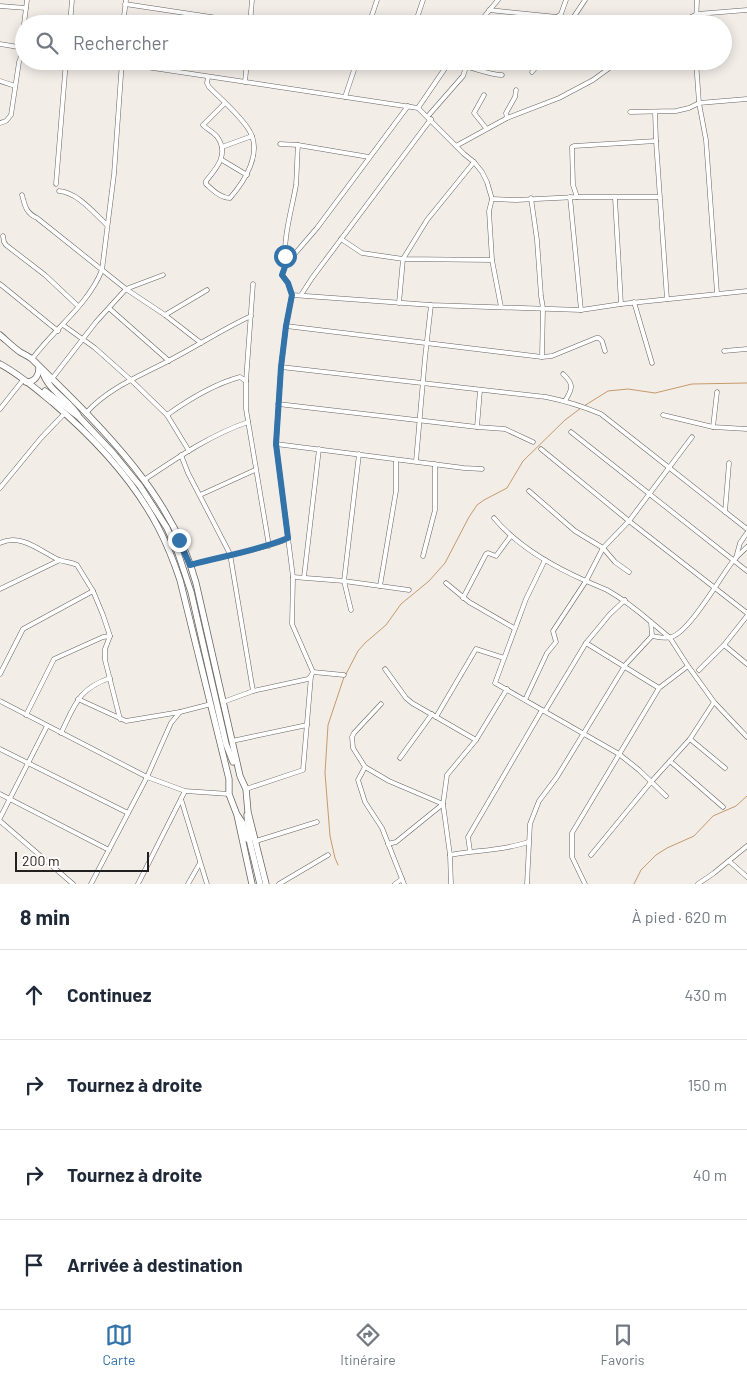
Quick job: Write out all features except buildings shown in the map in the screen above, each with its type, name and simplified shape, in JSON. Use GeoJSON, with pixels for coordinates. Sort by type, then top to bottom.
{"type":"FeatureCollection","features":[{"type":"Feature","properties":{"kind":"main road"},"geometry":{"type":"LineString","coordinates":[[0,335],[3,341],[32,359],[86,414],[144,480],[167,516],[190,565],[223,702],[229,743],[226,754],[230,774],[229,794],[236,815],[252,884]]}},
{"type":"Feature","properties":{"kind":"main road"},"geometry":{"type":"LineString","coordinates":[[0,365],[44,390],[78,417],[140,486],[166,528],[178,553],[191,592],[229,743],[245,787],[260,884]]}},
{"type":"Feature","properties":{"kind":"main road"},"geometry":{"type":"LineString","coordinates":[[27,382],[33,380],[41,369]]}},
{"type":"Feature","properties":{"kind":"main road"},"geometry":{"type":"LineString","coordinates":[[41,369],[45,380],[74,409],[78,417]]}},
{"type":"Feature","properties":{"kind":"main road"},"geometry":{"type":"LineString","coordinates":[[27,382],[65,413],[123,474],[158,526],[171,553],[180,580],[229,779]]}},
{"type":"Feature","properties":{"kind":"main road"},"geometry":{"type":"LineString","coordinates":[[229,786],[236,782],[245,787]]}},
{"type":"Feature","properties":{"kind":"main road"},"geometry":{"type":"LineString","coordinates":[[232,801],[243,802],[246,798]]}},
{"type":"Feature","properties":{"kind":"main road"},"geometry":{"type":"LineString","coordinates":[[236,815],[242,822],[246,837],[253,842],[266,884]]}},
{"type":"Feature","properties":{"kind":"street"},"geometry":{"type":"LineString","coordinates":[[25,15],[27,0]]}},
{"type":"Feature","properties":{"kind":"street"},"geometry":{"type":"LineString","coordinates":[[71,15],[72,0]]}},
{"type":"Feature","properties":{"kind":"street"},"geometry":{"type":"LineString","coordinates":[[251,15],[252,0]]}},
{"type":"Feature","properties":{"kind":"street"},"geometry":{"type":"LineString","coordinates":[[372,15],[377,0]]}},
{"type":"Feature","properties":{"kind":"street"},"geometry":{"type":"LineString","coordinates":[[418,15],[423,0]]}},
{"type":"Feature","properties":{"kind":"street"},"geometry":{"type":"LineString","coordinates":[[485,15],[498,0]]}},
{"type":"Feature","properties":{"kind":"street"},"geometry":{"type":"LineString","coordinates":[[560,15],[566,0]]}},
{"type":"Feature","properties":{"kind":"street"},"geometry":{"type":"LineString","coordinates":[[575,15],[585,0]]}},
{"type":"Feature","properties":{"kind":"street"},"geometry":{"type":"LineString","coordinates":[[697,0],[697,14],[747,10]]}},
{"type":"Feature","properties":{"kind":"street"},"geometry":{"type":"LineString","coordinates":[[124,15],[126,2],[203,15]]}},
{"type":"Feature","properties":{"kind":"street"},"geometry":{"type":"LineString","coordinates":[[0,6],[26,8]]}},
{"type":"Feature","properties":{"kind":"street"},"geometry":{"type":"LineString","coordinates":[[489,10],[538,15]]}},
{"type":"Feature","properties":{"kind":"street"},"geometry":{"type":"LineString","coordinates":[[0,44],[15,46]]}},
{"type":"Feature","properties":{"kind":"street"},"geometry":{"type":"LineString","coordinates":[[0,123],[6,122],[11,115],[18,70]]}},
{"type":"Feature","properties":{"kind":"street"},"geometry":{"type":"LineString","coordinates":[[56,184],[65,70]]}},
{"type":"Feature","properties":{"kind":"street"},"geometry":{"type":"LineString","coordinates":[[32,359],[78,306],[98,280],[102,270],[114,174],[121,70]]}},
{"type":"Feature","properties":{"kind":"street"},"geometry":{"type":"LineString","coordinates":[[165,70],[418,108],[482,172],[492,199],[489,212],[492,260],[501,307]]}},
{"type":"Feature","properties":{"kind":"street"},"geometry":{"type":"LineString","coordinates":[[245,82],[246,70]]}},
{"type":"Feature","properties":{"kind":"street"},"geometry":{"type":"LineString","coordinates":[[345,97],[354,70]]}},
{"type":"Feature","properties":{"kind":"street"},"geometry":{"type":"LineString","coordinates":[[418,108],[444,70]]}},
{"type":"Feature","properties":{"kind":"street"},"geometry":{"type":"LineString","coordinates":[[301,295],[430,118],[463,76],[465,70]]}},
{"type":"Feature","properties":{"kind":"street"},"geometry":{"type":"LineString","coordinates":[[481,70],[491,74],[502,74]]}},
{"type":"Feature","properties":{"kind":"street"},"geometry":{"type":"LineString","coordinates":[[456,146],[507,118],[559,98],[593,80],[607,70]]}},
{"type":"Feature","properties":{"kind":"street"},"geometry":{"type":"LineString","coordinates":[[697,70],[699,103],[706,140],[717,293]]}},
{"type":"Feature","properties":{"kind":"street"},"geometry":{"type":"LineString","coordinates":[[208,77],[207,83],[209,87],[225,103],[241,120],[252,136],[252,160],[247,175],[230,198],[220,196],[206,182],[222,160],[222,147],[219,139],[203,125],[225,103]]}},
{"type":"Feature","properties":{"kind":"street"},"geometry":{"type":"LineString","coordinates":[[0,81],[15,86]]}},
{"type":"Feature","properties":{"kind":"street"},"geometry":{"type":"LineString","coordinates":[[507,118],[506,113],[515,97],[516,90]]}},
{"type":"Feature","properties":{"kind":"street"},"geometry":{"type":"LineString","coordinates":[[484,95],[474,113],[486,128]]}},
{"type":"Feature","properties":{"kind":"street"},"geometry":{"type":"LineString","coordinates":[[630,112],[676,111],[699,103],[747,99]]}},
{"type":"Feature","properties":{"kind":"street"},"geometry":{"type":"LineString","coordinates":[[245,787],[302,772],[312,674],[292,624],[293,577],[276,444],[281,367],[292,295],[288,283],[282,275],[286,264],[317,228],[408,106]]}},
{"type":"Feature","properties":{"kind":"street"},"geometry":{"type":"LineString","coordinates":[[656,112],[656,141],[666,299]]}},
{"type":"Feature","properties":{"kind":"street"},"geometry":{"type":"LineString","coordinates":[[222,147],[252,136]]}},
{"type":"Feature","properties":{"kind":"street"},"geometry":{"type":"LineString","coordinates":[[577,197],[573,185],[572,147],[656,141]]}},
{"type":"Feature","properties":{"kind":"street"},"geometry":{"type":"LineString","coordinates":[[280,144],[298,145],[369,157]]}},
{"type":"Feature","properties":{"kind":"street"},"geometry":{"type":"LineString","coordinates":[[286,264],[285,250],[291,204],[296,185],[298,145]]}},
{"type":"Feature","properties":{"kind":"street"},"geometry":{"type":"LineString","coordinates":[[222,160],[247,175]]}},
{"type":"Feature","properties":{"kind":"street"},"geometry":{"type":"LineString","coordinates":[[399,303],[403,259],[427,220],[474,162]]}},
{"type":"Feature","properties":{"kind":"street"},"geometry":{"type":"LineString","coordinates":[[58,191],[64,191],[75,197],[107,225]]}},
{"type":"Feature","properties":{"kind":"street"},"geometry":{"type":"LineString","coordinates":[[22,195],[28,213],[37,218],[126,289],[165,315],[201,343]]}},
{"type":"Feature","properties":{"kind":"street"},"geometry":{"type":"LineString","coordinates":[[570,197],[581,310]]}},
{"type":"Feature","properties":{"kind":"street"},"geometry":{"type":"LineString","coordinates":[[492,199],[659,197]]}},
{"type":"Feature","properties":{"kind":"street"},"geometry":{"type":"LineString","coordinates":[[531,198],[543,308],[542,357]]}},
{"type":"Feature","properties":{"kind":"street"},"geometry":{"type":"LineString","coordinates":[[615,198],[621,304]]}},
{"type":"Feature","properties":{"kind":"street"},"geometry":{"type":"LineString","coordinates":[[3,236],[6,245],[45,275],[78,306]]}},
{"type":"Feature","properties":{"kind":"street"},"geometry":{"type":"LineString","coordinates":[[341,239],[362,253],[403,259],[492,260]]}},
{"type":"Feature","properties":{"kind":"street"},"geometry":{"type":"LineString","coordinates":[[51,380],[96,322],[110,309],[126,289],[163,275]]}},
{"type":"Feature","properties":{"kind":"street"},"geometry":{"type":"LineString","coordinates":[[0,284],[58,331]]}},
{"type":"Feature","properties":{"kind":"street"},"geometry":{"type":"LineString","coordinates":[[253,284],[246,380],[248,422],[269,546]]}},
{"type":"Feature","properties":{"kind":"street"},"geometry":{"type":"LineString","coordinates":[[165,315],[207,290]]}},
{"type":"Feature","properties":{"kind":"street"},"geometry":{"type":"LineString","coordinates":[[292,295],[432,305],[581,310],[634,302],[747,291]]}},
{"type":"Feature","properties":{"kind":"street"},"geometry":{"type":"LineString","coordinates":[[634,302],[652,363]]}},
{"type":"Feature","properties":{"kind":"street"},"geometry":{"type":"LineString","coordinates":[[416,461],[422,383],[432,305]]}},
{"type":"Feature","properties":{"kind":"street"},"geometry":{"type":"LineString","coordinates":[[110,309],[169,361]]}},
{"type":"Feature","properties":{"kind":"street"},"geometry":{"type":"LineString","coordinates":[[86,414],[106,394],[169,361],[231,325],[251,316]]}},
{"type":"Feature","properties":{"kind":"street"},"geometry":{"type":"LineString","coordinates":[[63,325],[84,339],[132,381],[166,415],[189,451]]}},
{"type":"Feature","properties":{"kind":"street"},"geometry":{"type":"LineString","coordinates":[[286,326],[542,357],[552,356],[599,338],[605,351]]}},
{"type":"Feature","properties":{"kind":"street"},"geometry":{"type":"LineString","coordinates":[[724,351],[747,349]]}},
{"type":"Feature","properties":{"kind":"street"},"geometry":{"type":"LineString","coordinates":[[281,367],[565,400],[601,414],[747,529]]}},
{"type":"Feature","properties":{"kind":"street"},"geometry":{"type":"LineString","coordinates":[[563,374],[571,381],[572,385],[565,400]]}},
{"type":"Feature","properties":{"kind":"street"},"geometry":{"type":"LineString","coordinates":[[166,415],[182,404],[227,381],[240,377],[246,380]]}},
{"type":"Feature","properties":{"kind":"street"},"geometry":{"type":"LineString","coordinates":[[0,410],[27,382]]}},
{"type":"Feature","properties":{"kind":"street"},"geometry":{"type":"LineString","coordinates":[[477,427],[480,390]]}},
{"type":"Feature","properties":{"kind":"street"},"geometry":{"type":"LineString","coordinates":[[714,427],[717,392]]}},
{"type":"Feature","properties":{"kind":"street"},"geometry":{"type":"LineString","coordinates":[[278,404],[505,429],[533,442]]}},
{"type":"Feature","properties":{"kind":"street"},"geometry":{"type":"LineString","coordinates":[[0,488],[41,438],[65,413]]}},
{"type":"Feature","properties":{"kind":"street"},"geometry":{"type":"LineString","coordinates":[[663,415],[714,427],[747,429]]}},
{"type":"Feature","properties":{"kind":"street"},"geometry":{"type":"LineString","coordinates":[[144,480],[181,455],[215,436],[248,422]]}},
{"type":"Feature","properties":{"kind":"street"},"geometry":{"type":"LineString","coordinates":[[571,432],[735,559],[747,571]]}},
{"type":"Feature","properties":{"kind":"street"},"geometry":{"type":"LineString","coordinates":[[525,700],[547,653],[556,642],[553,631],[586,581],[603,548],[629,521],[692,437]]}},
{"type":"Feature","properties":{"kind":"street"},"geometry":{"type":"LineString","coordinates":[[276,444],[482,469]]}},
{"type":"Feature","properties":{"kind":"street"},"geometry":{"type":"LineString","coordinates":[[304,577],[319,449]]}},
{"type":"Feature","properties":{"kind":"street"},"geometry":{"type":"LineString","coordinates":[[541,449],[747,615],[724,646],[699,670]]}},
{"type":"Feature","properties":{"kind":"street"},"geometry":{"type":"LineString","coordinates":[[351,610],[344,582],[358,454]]}},
{"type":"Feature","properties":{"kind":"street"},"geometry":{"type":"LineString","coordinates":[[181,455],[188,473],[230,554],[253,691]]}},
{"type":"Feature","properties":{"kind":"street"},"geometry":{"type":"LineString","coordinates":[[380,586],[396,491],[396,460]]}},
{"type":"Feature","properties":{"kind":"street"},"geometry":{"type":"LineString","coordinates":[[725,512],[730,463]]}},
{"type":"Feature","properties":{"kind":"street"},"geometry":{"type":"LineString","coordinates":[[423,556],[435,510],[434,464]]}},
{"type":"Feature","properties":{"kind":"street"},"geometry":{"type":"LineString","coordinates":[[200,495],[255,470]]}},
{"type":"Feature","properties":{"kind":"street"},"geometry":{"type":"LineString","coordinates":[[529,491],[575,531],[603,548],[614,562],[629,572]]}},
{"type":"Feature","properties":{"kind":"street"},"geometry":{"type":"LineString","coordinates":[[494,518],[510,536],[545,560],[625,600],[670,638],[714,702],[747,737]]}},
{"type":"Feature","properties":{"kind":"street"},"geometry":{"type":"LineString","coordinates":[[735,559],[740,543],[747,533]]}},
{"type":"Feature","properties":{"kind":"street"},"geometry":{"type":"LineString","coordinates":[[463,598],[486,554],[496,556],[510,536]]}},
{"type":"Feature","properties":{"kind":"street"},"geometry":{"type":"LineString","coordinates":[[190,565],[269,546],[288,538]]}},
{"type":"Feature","properties":{"kind":"street"},"geometry":{"type":"LineString","coordinates":[[0,543],[7,540],[20,540],[60,560],[77,566],[93,592],[110,636],[105,654],[120,719]]}},
{"type":"Feature","properties":{"kind":"street"},"geometry":{"type":"LineString","coordinates":[[652,636],[670,638],[684,628],[716,589],[735,559],[747,547]]}},
{"type":"Feature","properties":{"kind":"street"},"geometry":{"type":"LineString","coordinates":[[0,589],[60,560]]}},
{"type":"Feature","properties":{"kind":"street"},"geometry":{"type":"LineString","coordinates":[[545,560],[526,598],[495,682],[619,754],[666,796]]}},
{"type":"Feature","properties":{"kind":"street"},"geometry":{"type":"LineString","coordinates":[[293,577],[408,590]]}},
{"type":"Feature","properties":{"kind":"street"},"geometry":{"type":"LineString","coordinates":[[446,583],[463,598],[514,628]]}},
{"type":"Feature","properties":{"kind":"street"},"geometry":{"type":"LineString","coordinates":[[0,674],[23,629],[93,592]]}},
{"type":"Feature","properties":{"kind":"street"},"geometry":{"type":"LineString","coordinates":[[470,851],[468,837],[544,710],[586,643],[610,614],[625,600]]}},
{"type":"Feature","properties":{"kind":"street"},"geometry":{"type":"LineString","coordinates":[[527,884],[528,842],[532,815],[624,667],[652,636],[651,622]]}},
{"type":"Feature","properties":{"kind":"street"},"geometry":{"type":"LineString","coordinates":[[26,715],[54,659],[110,636]]}},
{"type":"Feature","properties":{"kind":"street"},"geometry":{"type":"LineString","coordinates":[[586,643],[659,688]]}},
{"type":"Feature","properties":{"kind":"street"},"geometry":{"type":"LineString","coordinates":[[724,646],[747,664]]}},
{"type":"Feature","properties":{"kind":"street"},"geometry":{"type":"LineString","coordinates":[[400,758],[434,716],[476,649],[504,658]]}},
{"type":"Feature","properties":{"kind":"street"},"geometry":{"type":"LineString","coordinates":[[585,884],[572,857],[572,833],[659,688],[688,666]]}},
{"type":"Feature","properties":{"kind":"street"},"geometry":{"type":"LineString","coordinates":[[385,669],[406,698],[476,740]]}},
{"type":"Feature","properties":{"kind":"street"},"geometry":{"type":"LineString","coordinates":[[223,702],[253,691],[308,679],[312,674]]}},
{"type":"Feature","properties":{"kind":"street"},"geometry":{"type":"LineString","coordinates":[[312,674],[344,675]]}},
{"type":"Feature","properties":{"kind":"street"},"geometry":{"type":"LineString","coordinates":[[61,733],[78,699],[94,684],[110,678]]}},
{"type":"Feature","properties":{"kind":"street"},"geometry":{"type":"LineString","coordinates":[[451,884],[450,855],[443,804],[447,774],[476,740],[507,689]]}},
{"type":"Feature","properties":{"kind":"street"},"geometry":{"type":"LineString","coordinates":[[78,699],[120,719],[130,721],[211,704]]}},
{"type":"Feature","properties":{"kind":"street"},"geometry":{"type":"LineString","coordinates":[[0,701],[147,777],[185,791],[229,794]]}},
{"type":"Feature","properties":{"kind":"street"},"geometry":{"type":"LineString","coordinates":[[591,855],[651,782],[690,740],[714,702]]}},
{"type":"Feature","properties":{"kind":"street"},"geometry":{"type":"LineString","coordinates":[[381,704],[352,737],[353,748],[365,767],[443,804]]}},
{"type":"Feature","properties":{"kind":"street"},"geometry":{"type":"LineString","coordinates":[[91,884],[147,777],[171,723],[180,712]]}},
{"type":"Feature","properties":{"kind":"street"},"geometry":{"type":"LineString","coordinates":[[229,743],[307,725]]}},
{"type":"Feature","properties":{"kind":"street"},"geometry":{"type":"LineString","coordinates":[[47,726],[0,819],[73,884]]}},
{"type":"Feature","properties":{"kind":"street"},"geometry":{"type":"LineString","coordinates":[[690,740],[725,768]]}},
{"type":"Feature","properties":{"kind":"street"},"geometry":{"type":"LineString","coordinates":[[0,749],[128,813]]}},
{"type":"Feature","properties":{"kind":"street"},"geometry":{"type":"LineString","coordinates":[[670,761],[723,806]]}},
{"type":"Feature","properties":{"kind":"street"},"geometry":{"type":"LineString","coordinates":[[365,767],[358,780],[365,802],[382,828],[404,884]]}},
{"type":"Feature","properties":{"kind":"street"},"geometry":{"type":"LineString","coordinates":[[138,884],[185,791]]}},
{"type":"Feature","properties":{"kind":"street"},"geometry":{"type":"LineString","coordinates":[[0,794],[109,850]]}},
{"type":"Feature","properties":{"kind":"street"},"geometry":{"type":"LineString","coordinates":[[181,798],[206,884]]}},
{"type":"Feature","properties":{"kind":"street"},"geometry":{"type":"LineString","coordinates":[[388,844],[396,842],[443,804]]}},
{"type":"Feature","properties":{"kind":"street"},"geometry":{"type":"LineString","coordinates":[[253,842],[317,822]]}},
{"type":"Feature","properties":{"kind":"street"},"geometry":{"type":"LineString","coordinates":[[450,855],[470,851],[514,848],[528,842]]}},
{"type":"Feature","properties":{"kind":"street"},"geometry":{"type":"LineString","coordinates":[[698,884],[714,874],[747,846]]}},
{"type":"Feature","properties":{"kind":"street"},"geometry":{"type":"LineString","coordinates":[[279,884],[328,855]]}},
{"type":"Feature","properties":{"kind":"street"},"geometry":{"type":"LineString","coordinates":[[729,861],[747,877]]}},
{"type":"Feature","properties":{"kind":"street"},"geometry":{"type":"LineString","coordinates":[[188,884],[200,863]]}},
{"type":"Feature","properties":{"kind":"street"},"geometry":{"type":"LineString","coordinates":[[395,884],[402,879]]}},
{"type":"Feature","properties":{"kind":"waterway"},"geometry":{"type":"LineString","coordinates":[[584,406],[608,391],[628,389],[655,393],[692,384],[747,383]]}},
{"type":"Feature","properties":{"kind":"waterway"},"geometry":{"type":"LineString","coordinates":[[346,674],[358,651],[365,643],[386,625],[401,604],[429,581],[445,563],[477,505],[507,488],[523,461],[565,420],[581,408]]}},
{"type":"Feature","properties":{"kind":"waterway"},"geometry":{"type":"LineString","coordinates":[[338,865],[330,836],[325,773],[328,725],[344,677]]}},
{"type":"Feature","properties":{"kind":"waterway"},"geometry":{"type":"LineString","coordinates":[[634,884],[641,870],[656,855],[694,836],[713,816],[736,806],[747,796]]}},
{"type":"Feature","properties":{"kind":"route"},"geometry":{"type":"LineString","coordinates":[[179,540],[190,565],[269,546],[288,538],[276,444],[281,367],[292,295],[288,283],[282,275],[286,264],[285,256]]}}]}
